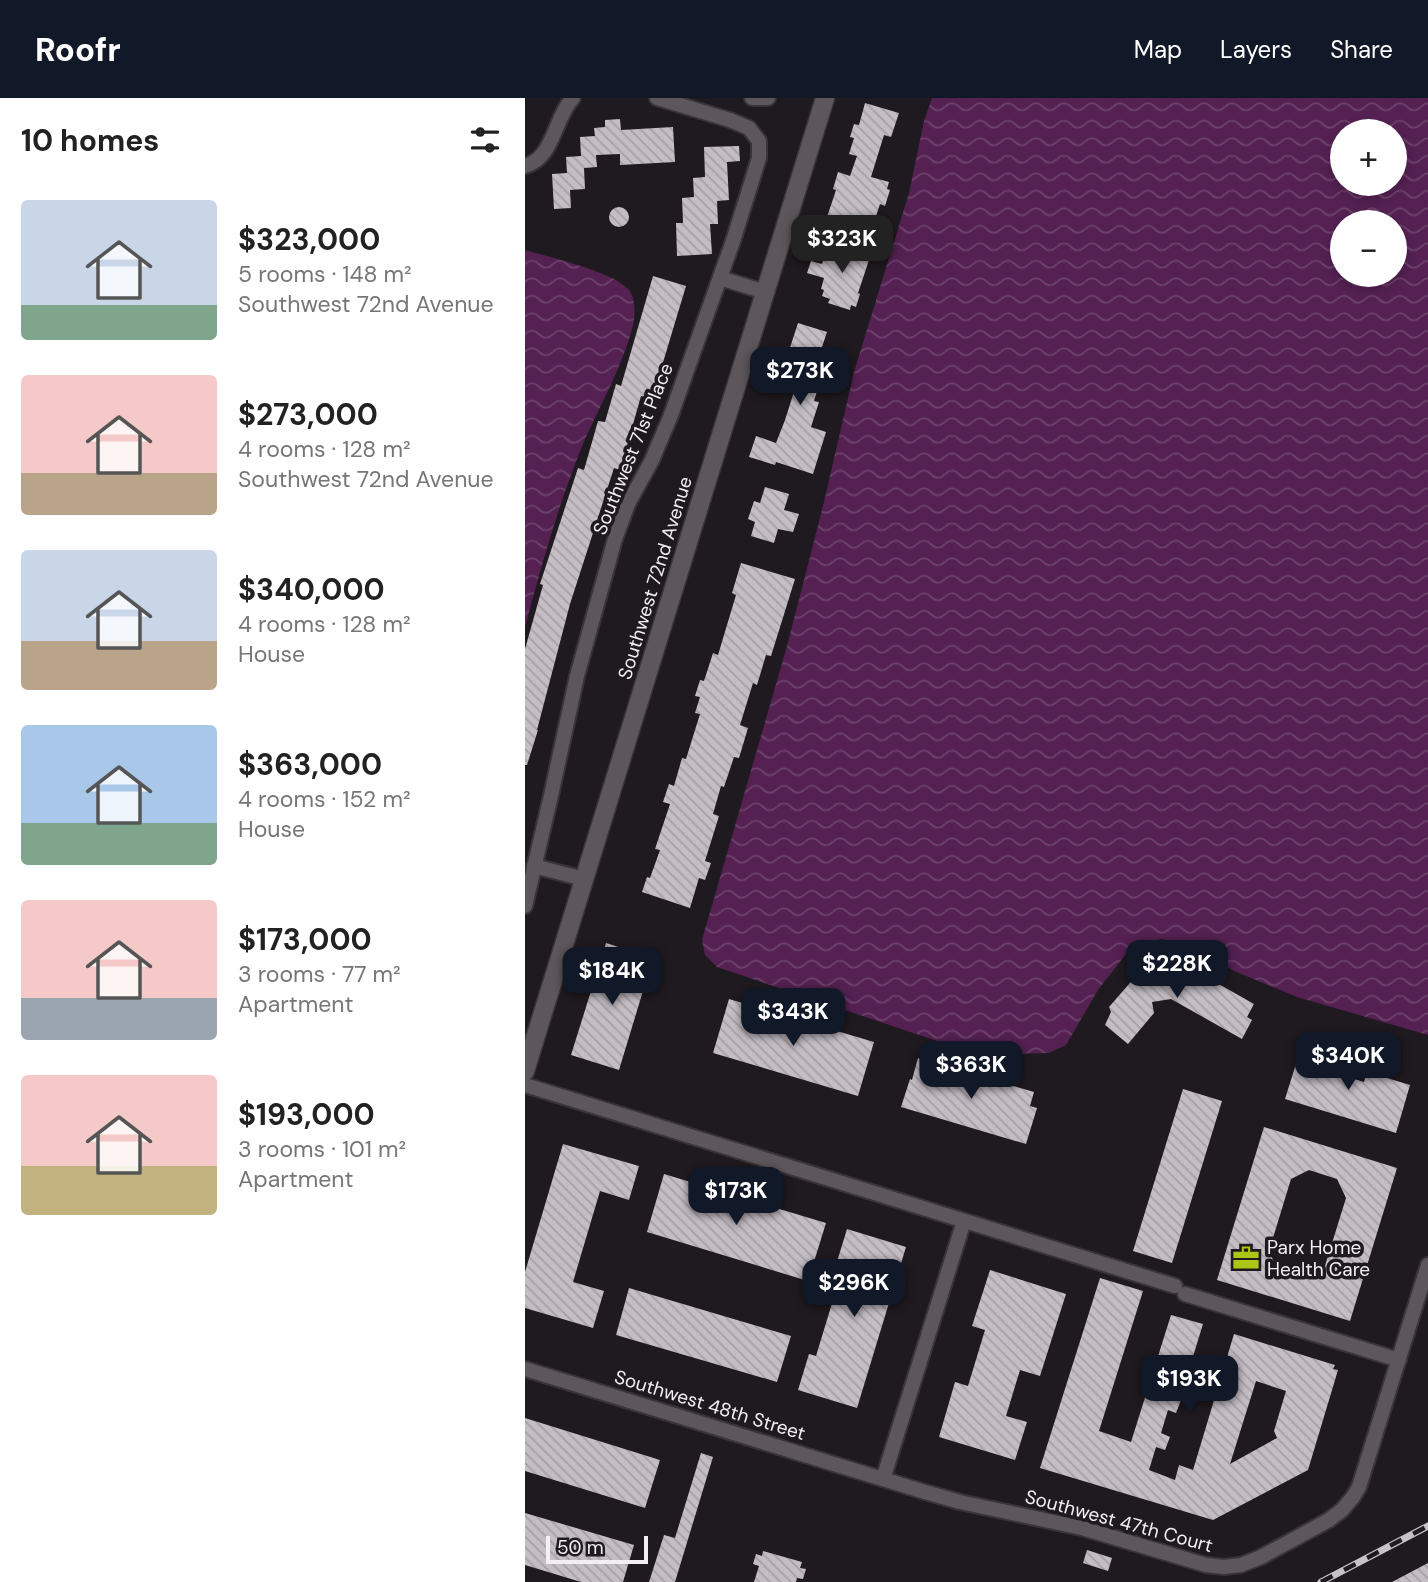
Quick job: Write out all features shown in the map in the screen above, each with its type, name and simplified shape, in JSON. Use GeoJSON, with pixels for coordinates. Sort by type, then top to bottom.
{"type":"FeatureCollection","features":[{"type":"Feature","properties":{"kind":"street"},"geometry":{"type":"LineString","coordinates":[[525,166],[543,155],[567,103],[573,98]]}},
{"type":"Feature","properties":{"kind":"street","name":"Southwest 71st Place"},"geometry":{"type":"LineString","coordinates":[[525,906],[577,676],[615,539],[628,505],[664,431],[720,278],[756,169],[760,148],[759,141],[749,128],[657,98]]}},
{"type":"Feature","properties":{"kind":"street"},"geometry":{"type":"LineString","coordinates":[[752,98],[768,98]]}},
{"type":"Feature","properties":{"kind":"street","name":"Southwest 72nd Avenue"},"geometry":{"type":"LineString","coordinates":[[525,1071],[825,98]]}},
{"type":"Feature","properties":{"kind":"street"},"geometry":{"type":"LineString","coordinates":[[720,278],[765,292]]}},
{"type":"Feature","properties":{"kind":"street"},"geometry":{"type":"LineString","coordinates":[[534,866],[584,879]]}},
{"type":"Feature","properties":{"kind":"street"},"geometry":{"type":"LineString","coordinates":[[525,1085],[1399,1360]]}},
{"type":"Feature","properties":{"kind":"street"},"geometry":{"type":"LineString","coordinates":[[883,1479],[964,1221]]}},
{"type":"Feature","properties":{"kind":"street","name":"Southwest 47th Court"},"geometry":{"type":"LineString","coordinates":[[883,1479],[960,1502],[1090,1530],[1206,1565],[1241,1565],[1329,1520],[1353,1497],[1359,1487],[1399,1360],[1422,1304],[1428,1265]]}},
{"type":"Feature","properties":{"kind":"street","name":"Southwest 48th Street"},"geometry":{"type":"LineString","coordinates":[[525,1369],[883,1479]]}},
{"type":"Feature","properties":{"kind":"water"},"geometry":{"type":"Polygon","coordinates":[[[932,98],[1428,98],[1428,1035],[1297,997],[1234,971],[1182,943],[1161,939],[1133,945],[1098,990],[1066,1045],[1049,1053],[1007,1054],[999,1057],[940,1042],[717,967],[705,955],[702,940],[787,646],[854,372],[909,193],[924,121],[932,98]]]}},
{"type":"Feature","properties":{"kind":"water"},"geometry":{"type":"Polygon","coordinates":[[[525,250],[580,266],[621,283],[631,294],[634,312],[633,325],[623,357],[581,449],[565,492],[525,627],[525,250]]]}},
{"type":"Feature","properties":{"kind":"building"},"geometry":{"type":"Polygon","coordinates":[[[865,103],[899,113],[891,137],[884,135],[871,177],[889,182],[887,189],[890,190],[885,206],[880,204],[869,229],[857,225],[855,232],[825,223],[836,190],[833,189],[838,172],[850,176],[857,156],[849,154],[854,138],[850,137],[854,124],[859,125],[865,103]]]}},
{"type":"Feature","properties":{"kind":"building"},"geometry":{"type":"Polygon","coordinates":[[[620,119],[621,130],[673,127],[675,162],[620,165],[620,154],[596,155],[597,167],[584,168],[585,189],[570,190],[571,208],[554,209],[552,174],[567,173],[566,157],[581,156],[580,137],[595,136],[594,128],[605,127],[605,120],[620,119]]]}},
{"type":"Feature","properties":{"kind":"building"},"geometry":{"type":"Polygon","coordinates":[[[739,146],[740,161],[727,162],[729,200],[717,201],[718,224],[710,224],[712,254],[677,256],[676,223],[683,223],[682,198],[694,197],[693,178],[705,177],[704,147],[739,146]]]}},
{"type":"Feature","properties":{"kind":"building"},"geometry":{"type":"Polygon","coordinates":[[[619,207],[626,210],[629,217],[626,224],[619,227],[612,224],[609,217],[612,210],[619,207]]]}},
{"type":"Feature","properties":{"kind":"building"},"geometry":{"type":"Polygon","coordinates":[[[842,244],[871,254],[856,307],[851,305],[850,310],[828,303],[830,299],[822,296],[824,278],[807,273],[811,261],[822,264],[828,246],[840,250],[842,244]]]}},
{"type":"Feature","properties":{"kind":"building"},"geometry":{"type":"Polygon","coordinates":[[[653,276],[686,286],[652,399],[641,396],[620,470],[614,468],[570,604],[538,730],[525,765],[525,649],[543,585],[540,584],[578,468],[584,470],[598,421],[605,422],[616,384],[621,386],[653,276]]]}},
{"type":"Feature","properties":{"kind":"building"},"geometry":{"type":"Polygon","coordinates":[[[798,323],[827,332],[822,347],[830,349],[814,401],[819,402],[811,427],[826,432],[813,474],[749,457],[756,436],[776,443],[785,420],[799,376],[791,373],[793,366],[785,363],[798,323]]]}},
{"type":"Feature","properties":{"kind":"building"},"geometry":{"type":"Polygon","coordinates":[[[765,487],[789,494],[784,510],[799,514],[793,532],[778,529],[774,543],[751,536],[755,522],[748,519],[754,501],[760,503],[765,487]]]}},
{"type":"Feature","properties":{"kind":"building"},"geometry":{"type":"Polygon","coordinates":[[[741,563],[795,579],[771,656],[766,655],[757,685],[753,683],[740,725],[748,728],[739,758],[734,757],[724,787],[721,786],[713,814],[719,816],[705,861],[711,863],[705,880],[699,878],[690,908],[642,892],[660,850],[655,849],[670,804],[663,802],[669,784],[674,786],[682,758],[686,759],[700,714],[695,713],[700,697],[695,696],[700,680],[704,681],[713,653],[718,655],[736,595],[732,593],[741,563]]]}},
{"type":"Feature","properties":{"kind":"building"},"geometry":{"type":"Polygon","coordinates":[[[606,943],[653,958],[619,1070],[571,1055],[606,943]]]}},
{"type":"Feature","properties":{"kind":"building"},"geometry":{"type":"Polygon","coordinates":[[[1178,961],[1254,1004],[1247,1017],[1252,1020],[1242,1039],[1171,999],[1152,1002],[1154,1013],[1128,1044],[1105,1025],[1111,1012],[1109,1007],[1143,968],[1178,961]]]}},
{"type":"Feature","properties":{"kind":"building"},"geometry":{"type":"Polygon","coordinates":[[[729,999],[874,1042],[858,1096],[713,1053],[729,999]]]}},
{"type":"Feature","properties":{"kind":"building"},"geometry":{"type":"Polygon","coordinates":[[[1300,1051],[1324,1059],[1325,1055],[1348,1061],[1342,1075],[1364,1082],[1368,1068],[1389,1074],[1387,1078],[1410,1085],[1396,1133],[1285,1099],[1300,1051]]]}},
{"type":"Feature","properties":{"kind":"building"},"geometry":{"type":"Polygon","coordinates":[[[918,1058],[1034,1092],[1030,1106],[1037,1108],[1026,1144],[901,1107],[918,1058]]]}},
{"type":"Feature","properties":{"kind":"building"},"geometry":{"type":"Polygon","coordinates":[[[1183,1089],[1222,1101],[1172,1263],[1133,1251],[1183,1089]]]}},
{"type":"Feature","properties":{"kind":"building"},"geometry":{"type":"Polygon","coordinates":[[[1264,1127],[1397,1168],[1350,1321],[1217,1280],[1264,1127]],[[1309,1170],[1291,1179],[1269,1251],[1277,1269],[1305,1279],[1324,1269],[1346,1198],[1337,1179],[1309,1170]]]}},
{"type":"Feature","properties":{"kind":"building"},"geometry":{"type":"Polygon","coordinates":[[[563,1144],[639,1166],[629,1200],[600,1191],[573,1282],[604,1291],[593,1328],[525,1308],[525,1272],[563,1144]]]}},
{"type":"Feature","properties":{"kind":"building"},"geometry":{"type":"Polygon","coordinates":[[[664,1174],[826,1223],[808,1281],[647,1232],[664,1174]]]}},
{"type":"Feature","properties":{"kind":"building"},"geometry":{"type":"Polygon","coordinates":[[[847,1229],[906,1247],[857,1408],[798,1390],[809,1354],[816,1356],[843,1267],[836,1265],[847,1229]]]}},
{"type":"Feature","properties":{"kind":"building"},"geometry":{"type":"Polygon","coordinates":[[[990,1270],[1066,1294],[1040,1376],[1020,1370],[1006,1416],[1027,1422],[1015,1460],[939,1437],[955,1382],[968,1386],[985,1330],[972,1326],[990,1270]]]}},
{"type":"Feature","properties":{"kind":"building"},"geometry":{"type":"Polygon","coordinates":[[[1100,1278],[1143,1291],[1099,1431],[1131,1442],[1171,1315],[1203,1324],[1187,1376],[1179,1374],[1171,1397],[1181,1400],[1176,1413],[1168,1410],[1161,1433],[1170,1437],[1165,1450],[1156,1447],[1149,1470],[1175,1480],[1179,1465],[1193,1470],[1234,1334],[1335,1365],[1333,1369],[1338,1370],[1308,1470],[1213,1520],[1040,1468],[1100,1278]],[[1256,1381],[1230,1464],[1277,1438],[1274,1431],[1286,1391],[1256,1381]]]}},
{"type":"Feature","properties":{"kind":"building"},"geometry":{"type":"Polygon","coordinates":[[[629,1288],[791,1336],[777,1382],[616,1335],[629,1288]]]}},
{"type":"Feature","properties":{"kind":"building"},"geometry":{"type":"Polygon","coordinates":[[[525,1418],[660,1460],[645,1508],[525,1471],[525,1418]]]}},
{"type":"Feature","properties":{"kind":"building"},"geometry":{"type":"Polygon","coordinates":[[[701,1453],[713,1457],[675,1582],[649,1582],[664,1535],[675,1538],[701,1453]]]}},
{"type":"Feature","properties":{"kind":"building"},"geometry":{"type":"Polygon","coordinates":[[[525,1513],[634,1545],[623,1582],[581,1582],[525,1565],[525,1513]]]}},
{"type":"Feature","properties":{"kind":"building"},"geometry":{"type":"Polygon","coordinates":[[[1087,1550],[1112,1558],[1108,1571],[1083,1563],[1087,1550]]]}},
{"type":"Feature","properties":{"kind":"building"},"geometry":{"type":"Polygon","coordinates":[[[763,1551],[802,1562],[800,1568],[806,1569],[803,1579],[797,1578],[796,1582],[754,1582],[759,1566],[753,1564],[756,1554],[762,1556],[763,1551]]]}},
{"type":"Feature","properties":{"kind":"building"},"geometry":{"type":"Polygon","coordinates":[[[1428,1563],[1428,1582],[1392,1582],[1428,1563]]]}},
{"type":"Feature","properties":{"kind":"railway"},"geometry":{"type":"LineString","coordinates":[[1321,1582],[1428,1526]]}},
{"type":"Feature","properties":{"kind":"place","name":"Parx Home Health Care"},"geometry":{"type":"Point","coordinates":[1246,1258]}}]}
